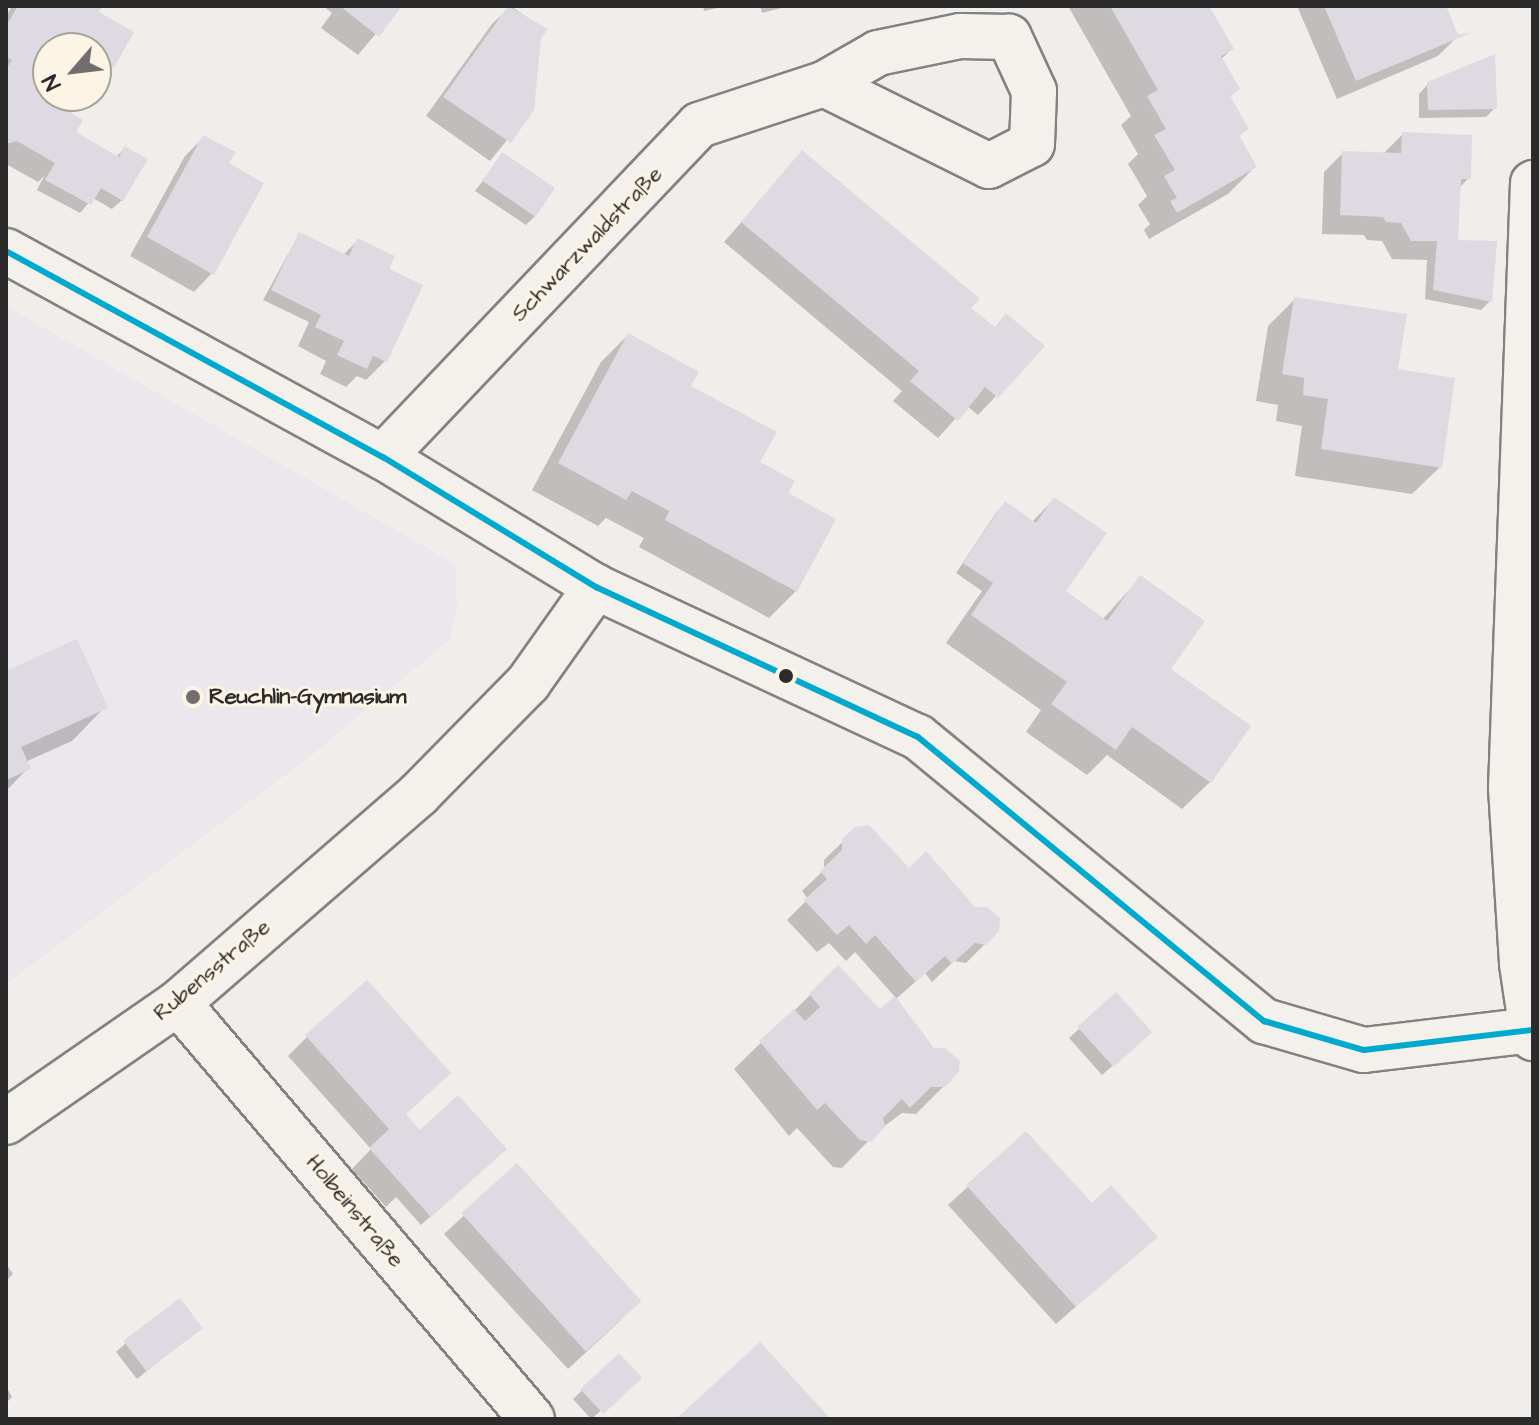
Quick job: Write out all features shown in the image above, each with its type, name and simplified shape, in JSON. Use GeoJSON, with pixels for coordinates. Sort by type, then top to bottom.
{"type":"FeatureCollection","features":[{"type":"Feature","properties":{"kind":"street","name":"Schwarzwaldstraße"},"geometry":{"type":"LineString","coordinates":[[383,457],[699,125],[824,84]]}},
{"type":"Feature","properties":{"kind":"street"},"geometry":{"type":"LineString","coordinates":[[6,251],[383,457],[596,587],[918,737],[1264,1021],[1364,1050],[1532,1034],[1511,788],[1533,183]]}},
{"type":"Feature","properties":{"kind":"street","name":"Rubensstraße"},"geometry":{"type":"LineString","coordinates":[[6,1122],[178,1003],[419,794],[528,683],[596,587]]}},
{"type":"Feature","properties":{"kind":"street","name":"Holbeinstraße"},"geometry":{"type":"LineString","coordinates":[[178,1003],[532,1419]]}},
{"type":"Feature","properties":{"kind":"shaded area","name":"Reuchlin-Gymnasium"},"geometry":{"type":"Polygon","coordinates":[[[6,306],[455,564],[457,608],[450,639],[311,756],[6,984],[6,306]]]}},
{"type":"Feature","properties":{"kind":"building"},"geometry":{"type":"Polygon","coordinates":[[[18,6],[103,6],[99,12],[134,32],[114,68],[112,32],[32,32],[32,112],[72,112],[83,120],[76,132],[119,157],[124,146],[148,159],[123,201],[101,188],[91,205],[45,180],[55,163],[17,141],[6,144],[6,69],[12,60],[6,57],[6,26],[18,6]]]}},
{"type":"Feature","properties":{"kind":"building"},"geometry":{"type":"Polygon","coordinates":[[[340,6],[402,6],[379,37],[340,6]]]}},
{"type":"Feature","properties":{"kind":"building"},"geometry":{"type":"Polygon","coordinates":[[[508,6],[548,29],[541,39],[534,110],[511,143],[443,97],[508,6]]]}},
{"type":"Feature","properties":{"kind":"building"},"geometry":{"type":"Polygon","coordinates":[[[1110,6],[1209,6],[1234,49],[1221,56],[1240,89],[1230,96],[1249,129],[1239,135],[1257,167],[1177,213],[1170,201],[1177,198],[1164,176],[1175,170],[1154,135],[1166,129],[1147,96],[1158,90],[1110,6]]]}},
{"type":"Feature","properties":{"kind":"building"},"geometry":{"type":"Polygon","coordinates":[[[1324,6],[1446,6],[1458,34],[1471,33],[1356,81],[1324,6]]]}},
{"type":"Feature","properties":{"kind":"building"},"geometry":{"type":"Polygon","coordinates":[[[1495,54],[1497,109],[1428,110],[1427,82],[1495,54]]]}},
{"type":"Feature","properties":{"kind":"building"},"geometry":{"type":"Polygon","coordinates":[[[1402,132],[1472,135],[1471,179],[1461,179],[1458,240],[1497,241],[1492,302],[1433,290],[1437,241],[1411,241],[1401,223],[1386,222],[1383,217],[1340,215],[1342,151],[1401,153],[1402,132]]]}},
{"type":"Feature","properties":{"kind":"building"},"geometry":{"type":"Polygon","coordinates":[[[203,135],[236,152],[229,163],[264,183],[214,275],[147,237],[203,135]]]}},
{"type":"Feature","properties":{"kind":"building"},"geometry":{"type":"Polygon","coordinates":[[[802,150],[980,299],[971,308],[995,327],[1006,313],[1045,346],[998,398],[985,387],[958,421],[910,381],[919,371],[741,222],[802,150]]]}},
{"type":"Feature","properties":{"kind":"building"},"geometry":{"type":"Polygon","coordinates":[[[502,152],[555,188],[535,217],[482,181],[502,152]]]}},
{"type":"Feature","properties":{"kind":"building"},"geometry":{"type":"Polygon","coordinates":[[[299,232],[349,256],[357,238],[395,256],[389,269],[423,285],[387,362],[373,356],[367,369],[337,355],[344,341],[315,327],[321,315],[271,290],[299,232]]]}},
{"type":"Feature","properties":{"kind":"building"},"geometry":{"type":"Polygon","coordinates":[[[1294,297],[1407,314],[1398,369],[1455,378],[1442,468],[1321,449],[1328,399],[1303,395],[1304,378],[1282,374],[1294,297]]]}},
{"type":"Feature","properties":{"kind":"building"},"geometry":{"type":"Polygon","coordinates":[[[628,333],[699,372],[691,386],[777,432],[760,462],[795,481],[788,493],[836,519],[797,592],[665,520],[669,511],[632,491],[626,500],[558,463],[628,333]]]}},
{"type":"Feature","properties":{"kind":"building"},"geometry":{"type":"Polygon","coordinates":[[[1054,497],[1107,533],[1066,591],[1107,621],[1140,575],[1205,621],[1171,669],[1251,726],[1211,783],[1132,727],[1116,750],[1051,704],[1067,682],[971,615],[993,583],[963,563],[1005,501],[1036,523],[1054,497]]]}},
{"type":"Feature","properties":{"kind":"building"},"geometry":{"type":"Polygon","coordinates":[[[77,639],[108,708],[21,747],[31,769],[6,780],[6,671],[77,639]]]}},
{"type":"Feature","properties":{"kind":"building"},"geometry":{"type":"Polygon","coordinates":[[[869,825],[909,868],[926,851],[975,907],[987,907],[1000,918],[999,931],[986,945],[975,943],[952,964],[945,956],[916,982],[875,935],[866,944],[849,925],[837,935],[804,900],[827,879],[820,871],[842,850],[842,839],[855,827],[869,825]]]}},
{"type":"Feature","properties":{"kind":"building"},"geometry":{"type":"Polygon","coordinates":[[[838,965],[880,1009],[895,996],[934,1048],[945,1048],[960,1061],[959,1072],[945,1087],[931,1087],[910,1108],[902,1099],[883,1118],[885,1127],[871,1142],[860,1140],[825,1103],[817,1110],[759,1041],[794,1009],[805,1021],[820,1007],[809,994],[838,965]]]}},
{"type":"Feature","properties":{"kind":"building"},"geometry":{"type":"Polygon","coordinates":[[[367,980],[451,1073],[406,1114],[420,1130],[458,1095],[507,1149],[431,1217],[369,1148],[389,1129],[305,1035],[367,980]]]}},
{"type":"Feature","properties":{"kind":"building"},"geometry":{"type":"Polygon","coordinates":[[[1116,992],[1152,1032],[1113,1067],[1077,1027],[1116,992]]]}},
{"type":"Feature","properties":{"kind":"building"},"geometry":{"type":"Polygon","coordinates":[[[1026,1131],[1092,1203],[1111,1185],[1158,1237],[1076,1307],[966,1185],[1026,1131]]]}},
{"type":"Feature","properties":{"kind":"building"},"geometry":{"type":"Polygon","coordinates":[[[517,1163],[641,1301],[586,1351],[461,1213],[517,1163]]]}},
{"type":"Feature","properties":{"kind":"building"},"geometry":{"type":"Polygon","coordinates":[[[180,1298],[203,1328],[146,1371],[123,1341],[180,1298]]]}},
{"type":"Feature","properties":{"kind":"building"},"geometry":{"type":"Polygon","coordinates":[[[760,1342],[831,1419],[676,1419],[760,1342]]]}},
{"type":"Feature","properties":{"kind":"building"},"geometry":{"type":"Polygon","coordinates":[[[619,1353],[642,1378],[603,1414],[580,1389],[619,1353]]]}},
{"type":"Feature","properties":{"kind":"transit line"},"geometry":{"type":"LineString","coordinates":[[6,251],[383,457],[596,587],[918,737],[1264,1021],[1364,1050],[1531,1030]]}},
{"type":"Feature","properties":{"kind":"place","name":"Reuchlin-Gymnasium"},"geometry":{"type":"Point","coordinates":[193,697]}}]}
